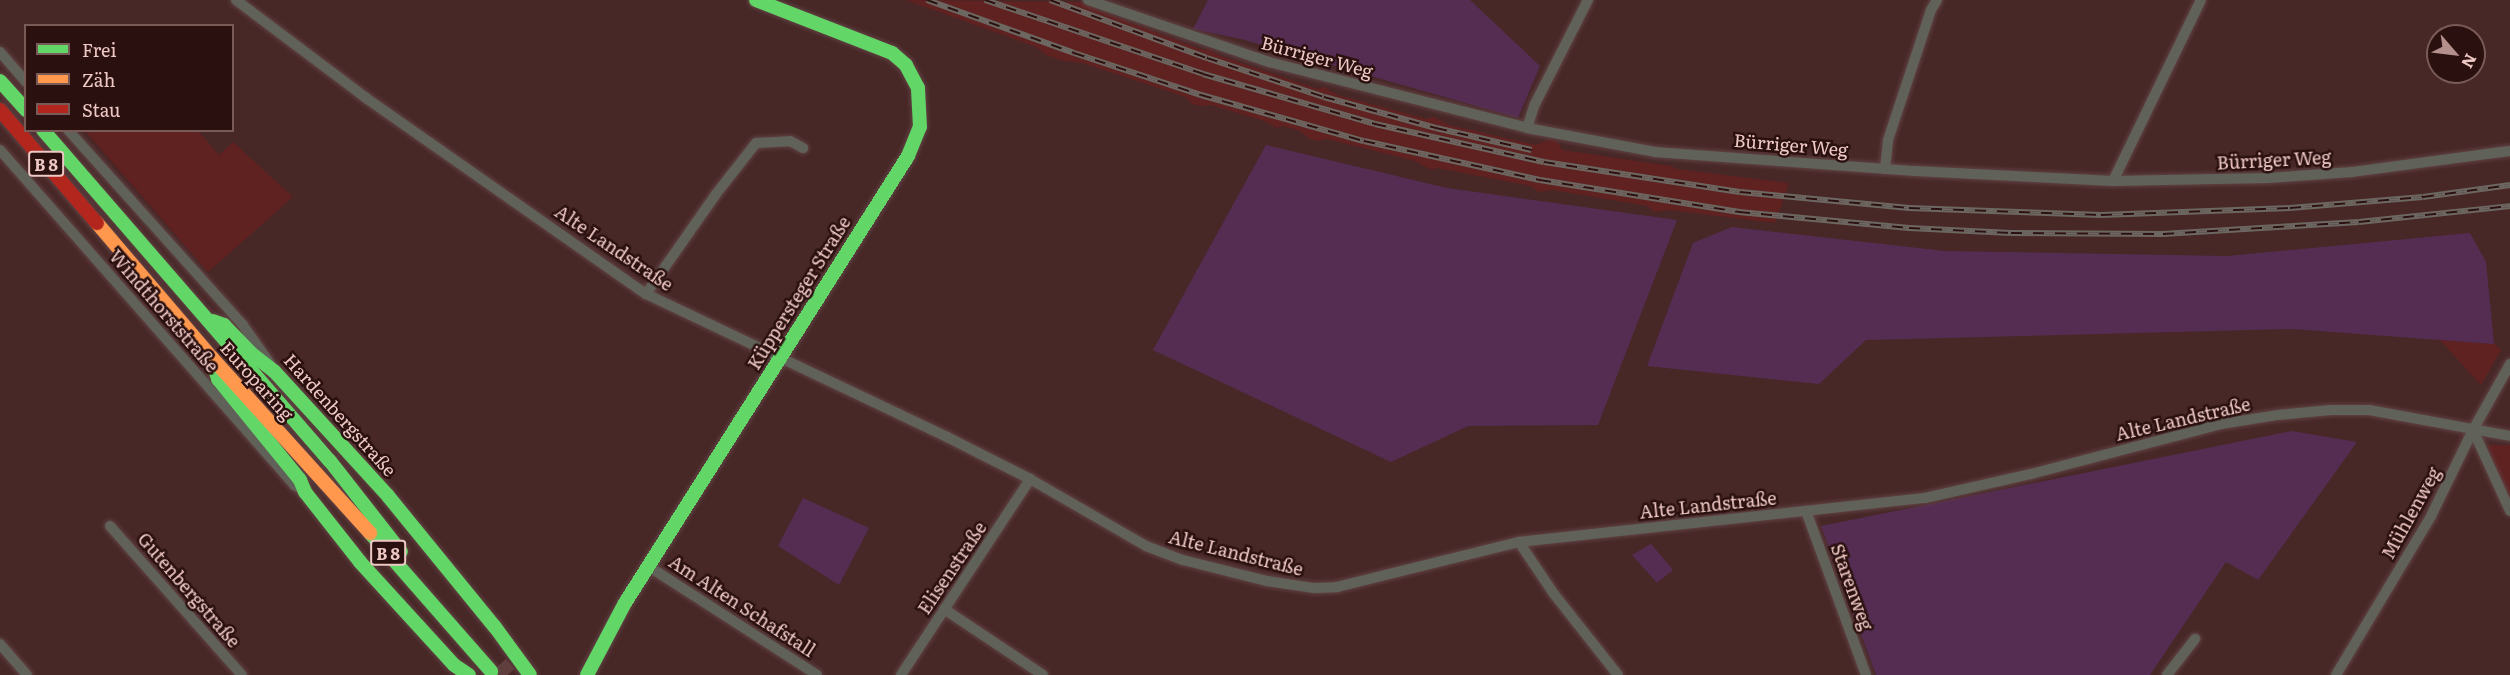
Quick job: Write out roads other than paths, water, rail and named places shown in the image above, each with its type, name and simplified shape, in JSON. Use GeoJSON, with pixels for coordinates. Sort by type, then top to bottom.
{"type":"FeatureCollection","features":[{"type":"Feature","properties":{"kind":"main road","name":"Küppersteger Straße"},"geometry":{"type":"LineString","coordinates":[[587,675],[625,603],[908,156],[920,127],[921,106],[912,75],[892,53],[756,0]]}},
{"type":"Feature","properties":{"kind":"main road"},"geometry":{"type":"LineString","coordinates":[[0,81],[24,108]]}},
{"type":"Feature","properties":{"kind":"main road","name":"Europaring"},"geometry":{"type":"LineString","coordinates":[[0,110],[212,358],[495,668],[330,461],[45,132]]}},
{"type":"Feature","properties":{"kind":"main road","name":"Europaring"},"geometry":{"type":"LineString","coordinates":[[205,317],[224,325],[252,354],[274,371]]}},
{"type":"Feature","properties":{"kind":"main road","name":"Windthorststraße"},"geometry":{"type":"LineString","coordinates":[[212,358],[218,379],[300,480],[305,492],[360,562],[454,665],[469,675]]}},
{"type":"Feature","properties":{"kind":"main road","name":"Hardenbergstraße"},"geometry":{"type":"LineString","coordinates":[[274,371],[388,496],[495,627],[530,675]]}},
{"type":"Feature","properties":{"kind":"street","name":"Alte Landstraße"},"geometry":{"type":"LineString","coordinates":[[236,0],[366,98],[646,294],[1030,479],[1146,546],[1184,560],[1268,581],[1314,588],[1337,587],[1519,542],[1925,498],[2031,474],[2221,424],[2278,415],[2369,410],[2510,436]]}},
{"type":"Feature","properties":{"kind":"street","name":"Bürriger Weg"},"geometry":{"type":"LineString","coordinates":[[1088,0],[1269,62],[1527,128],[1655,152],[1885,169],[2114,181],[2279,178],[2352,172],[2510,151]]}},
{"type":"Feature","properties":{"kind":"street"},"geometry":{"type":"LineString","coordinates":[[1527,128],[1535,104],[1588,0]]}},
{"type":"Feature","properties":{"kind":"street"},"geometry":{"type":"LineString","coordinates":[[1885,169],[1888,140],[1927,20],[1937,0]]}},
{"type":"Feature","properties":{"kind":"street"},"geometry":{"type":"LineString","coordinates":[[2114,181],[2201,0]]}},
{"type":"Feature","properties":{"kind":"street"},"geometry":{"type":"LineString","coordinates":[[0,52],[24,80]]}},
{"type":"Feature","properties":{"kind":"street","name":"Hardenbergstraße"},"geometry":{"type":"LineString","coordinates":[[70,132],[242,324],[274,371]]}},
{"type":"Feature","properties":{"kind":"street"},"geometry":{"type":"LineString","coordinates":[[646,294],[722,185],[756,143],[790,141],[803,148]]}},
{"type":"Feature","properties":{"kind":"street","name":"Windthorststraße"},"geometry":{"type":"LineString","coordinates":[[0,150],[294,485],[305,492]]}},
{"type":"Feature","properties":{"kind":"street","name":"Mühlenweg"},"geometry":{"type":"LineString","coordinates":[[2336,675],[2431,516],[2473,430],[2510,364]]}},
{"type":"Feature","properties":{"kind":"street"},"geometry":{"type":"LineString","coordinates":[[2473,430],[2510,511]]}},
{"type":"Feature","properties":{"kind":"street","name":"Elisenstraße"},"geometry":{"type":"LineString","coordinates":[[900,675],[1030,479]]}},
{"type":"Feature","properties":{"kind":"street","name":"Starenweg"},"geometry":{"type":"LineString","coordinates":[[1806,511],[1866,675]]}},
{"type":"Feature","properties":{"kind":"street","name":"Gutenbergstraße"},"geometry":{"type":"LineString","coordinates":[[111,526],[242,675]]}},
{"type":"Feature","properties":{"kind":"street"},"geometry":{"type":"LineString","coordinates":[[1519,542],[1554,594],[1618,675]]}},
{"type":"Feature","properties":{"kind":"street","name":"Am Alten Schafstall"},"geometry":{"type":"LineString","coordinates":[[648,566],[817,675]]}},
{"type":"Feature","properties":{"kind":"street"},"geometry":{"type":"LineString","coordinates":[[944,609],[1043,675]]}},
{"type":"Feature","properties":{"kind":"street"},"geometry":{"type":"LineString","coordinates":[[2167,675],[2195,639]]}},
{"type":"Feature","properties":{"kind":"street"},"geometry":{"type":"LineString","coordinates":[[0,644],[27,675]]}},
{"type":"Feature","properties":{"kind":"tunnel"},"geometry":{"type":"LineString","coordinates":[[499,665],[508,675]]}},
{"type":"Feature","properties":{"kind":"railway"},"geometry":{"type":"LineString","coordinates":[[927,0],[1074,53],[1201,95],[1364,141],[1540,180],[1739,212],[1909,228],[2011,233],[2163,234],[2359,222],[2510,206]]}},
{"type":"Feature","properties":{"kind":"railway"},"geometry":{"type":"LineString","coordinates":[[985,0],[1203,74],[1375,124],[1544,162],[1740,192],[1909,208],[2101,215],[2290,208],[2423,197],[2510,185]]}},
{"type":"Feature","properties":{"kind":"railway"},"geometry":{"type":"LineString","coordinates":[[1050,0],[1207,58],[1324,97],[1436,128],[1531,150]]}}]}
